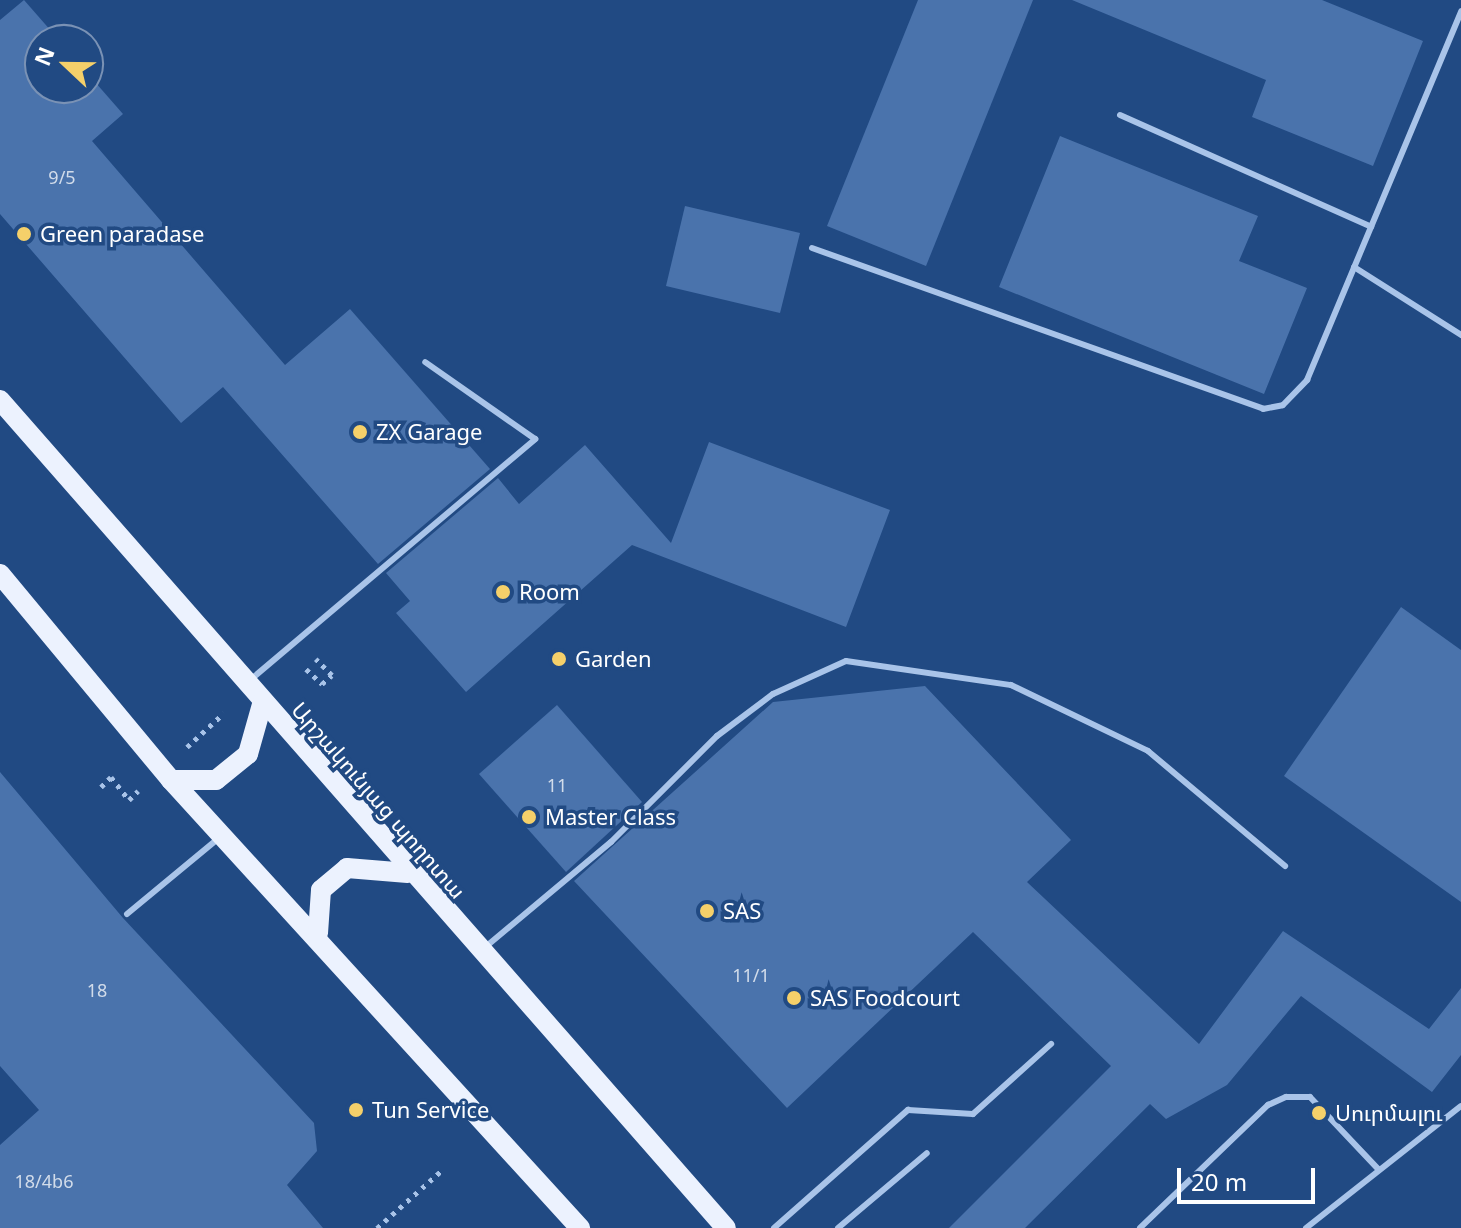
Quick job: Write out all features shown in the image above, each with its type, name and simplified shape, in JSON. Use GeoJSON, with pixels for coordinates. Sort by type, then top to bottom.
{"type":"FeatureCollection","features":[{"type":"Feature","properties":{"kind":"main road","name":"Արշակունյաց պողոտա"},"geometry":{"type":"LineString","coordinates":[[0,400],[263,701],[408,873],[726,1228]]}},
{"type":"Feature","properties":{"kind":"main road"},"geometry":{"type":"LineString","coordinates":[[0,574],[161,780],[223,835],[318,933],[580,1228]]}},
{"type":"Feature","properties":{"kind":"main road"},"geometry":{"type":"LineString","coordinates":[[161,780],[216,780],[248,754],[263,701]]}},
{"type":"Feature","properties":{"kind":"main road"},"geometry":{"type":"LineString","coordinates":[[318,933],[321,890],[347,868],[408,873]]}},
{"type":"Feature","properties":{"kind":"lane"},"geometry":{"type":"LineString","coordinates":[[812,248],[1263,409],[1283,405],[1307,380],[1461,11]]}},
{"type":"Feature","properties":{"kind":"lane"},"geometry":{"type":"LineString","coordinates":[[1120,115],[1371,227]]}},
{"type":"Feature","properties":{"kind":"lane"},"geometry":{"type":"LineString","coordinates":[[1354,267],[1461,335]]}},
{"type":"Feature","properties":{"kind":"lane"},"geometry":{"type":"LineString","coordinates":[[247,683],[535,439],[425,362]]}},
{"type":"Feature","properties":{"kind":"lane"},"geometry":{"type":"LineString","coordinates":[[480,951],[611,842],[717,736],[773,694],[846,661],[1011,685],[1148,751],[1285,866]]}},
{"type":"Feature","properties":{"kind":"lane"},"geometry":{"type":"LineString","coordinates":[[127,914],[223,835]]}},
{"type":"Feature","properties":{"kind":"lane"},"geometry":{"type":"LineString","coordinates":[[774,1228],[908,1110],[973,1114],[1051,1044]]}},
{"type":"Feature","properties":{"kind":"lane"},"geometry":{"type":"LineString","coordinates":[[1140,1228],[1268,1105],[1286,1097],[1310,1097],[1379,1170]]}},
{"type":"Feature","properties":{"kind":"lane"},"geometry":{"type":"LineString","coordinates":[[1306,1228],[1461,1106]]}},
{"type":"Feature","properties":{"kind":"lane"},"geometry":{"type":"LineString","coordinates":[[838,1228],[927,1153]]}},
{"type":"Feature","properties":{"kind":"path"},"geometry":{"type":"LineString","coordinates":[[295,657],[322,684],[332,675],[311,654]]}},
{"type":"Feature","properties":{"kind":"path"},"geometry":{"type":"LineString","coordinates":[[175,758],[232,706]]}},
{"type":"Feature","properties":{"kind":"path"},"geometry":{"type":"LineString","coordinates":[[101,787],[111,777],[129,800],[161,780]]}},
{"type":"Feature","properties":{"kind":"path"},"geometry":{"type":"LineString","coordinates":[[377,1228],[441,1171]]}},
{"type":"Feature","properties":{"kind":"building"},"geometry":{"type":"Polygon","coordinates":[[[24,0],[45,24],[24,24],[24,104],[104,104],[104,92],[123,114],[92,141],[285,365],[350,309],[490,469],[378,564],[223,387],[181,423],[0,214],[0,20],[24,0]]]}},
{"type":"Feature","properties":{"kind":"building"},"geometry":{"type":"Polygon","coordinates":[[[918,0],[1033,0],[926,266],[827,226],[918,0]]]}},
{"type":"Feature","properties":{"kind":"building"},"geometry":{"type":"Polygon","coordinates":[[[1072,0],[1322,0],[1423,41],[1373,166],[1252,117],[1266,80],[1072,0]]]}},
{"type":"Feature","properties":{"kind":"building"},"geometry":{"type":"Polygon","coordinates":[[[1060,136],[1258,216],[1239,261],[1307,288],[1264,394],[999,287],[1060,136]]]}},
{"type":"Feature","properties":{"kind":"building"},"geometry":{"type":"Polygon","coordinates":[[[685,206],[800,233],[780,313],[666,286],[685,206]]]}},
{"type":"Feature","properties":{"kind":"building"},"geometry":{"type":"Polygon","coordinates":[[[709,442],[890,510],[846,627],[632,545],[466,692],[396,613],[410,601],[386,573],[498,478],[519,504],[585,445],[671,543],[709,442]]]}},
{"type":"Feature","properties":{"kind":"building"},"geometry":{"type":"Polygon","coordinates":[[[1401,607],[1461,650],[1461,902],[1284,776],[1401,607]]]}},
{"type":"Feature","properties":{"kind":"building","name":"SAS Foodcourt"},"geometry":{"type":"Polygon","coordinates":[[[925,686],[1071,840],[1027,882],[1199,1044],[1283,931],[1429,1029],[1461,988],[1461,1055],[1432,1092],[1301,996],[1227,1085],[1166,1119],[1150,1104],[1025,1228],[949,1228],[1111,1066],[973,932],[787,1108],[574,881],[773,702],[925,686]]]}},
{"type":"Feature","properties":{"kind":"building"},"geometry":{"type":"Polygon","coordinates":[[[557,705],[642,802],[566,872],[479,774],[557,705]]]}},
{"type":"Feature","properties":{"kind":"building"},"geometry":{"type":"Polygon","coordinates":[[[0,772],[123,918],[314,1123],[317,1151],[287,1185],[323,1228],[0,1228],[0,1145],[39,1110],[0,1066],[0,772]]]}},
{"type":"Feature","properties":{"kind":"place","name":"Green paradase"},"geometry":{"type":"Point","coordinates":[24,234]}},
{"type":"Feature","properties":{"kind":"place","name":"ZX Garage"},"geometry":{"type":"Point","coordinates":[360,432]}},
{"type":"Feature","properties":{"kind":"place","name":"Room"},"geometry":{"type":"Point","coordinates":[503,592]}},
{"type":"Feature","properties":{"kind":"place","name":"Garden"},"geometry":{"type":"Point","coordinates":[559,659]}},
{"type":"Feature","properties":{"kind":"place","name":"Master Class"},"geometry":{"type":"Point","coordinates":[529,817]}},
{"type":"Feature","properties":{"kind":"place","name":"SAS"},"geometry":{"type":"Point","coordinates":[707,911]}},
{"type":"Feature","properties":{"kind":"place","name":"SAS Foodcourt"},"geometry":{"type":"Point","coordinates":[794,998]}},
{"type":"Feature","properties":{"kind":"place","name":"Tun Service"},"geometry":{"type":"Point","coordinates":[356,1110]}},
{"type":"Feature","properties":{"kind":"place","name":"Սուրմալու"},"geometry":{"type":"Point","coordinates":[1319,1113]}}]}
